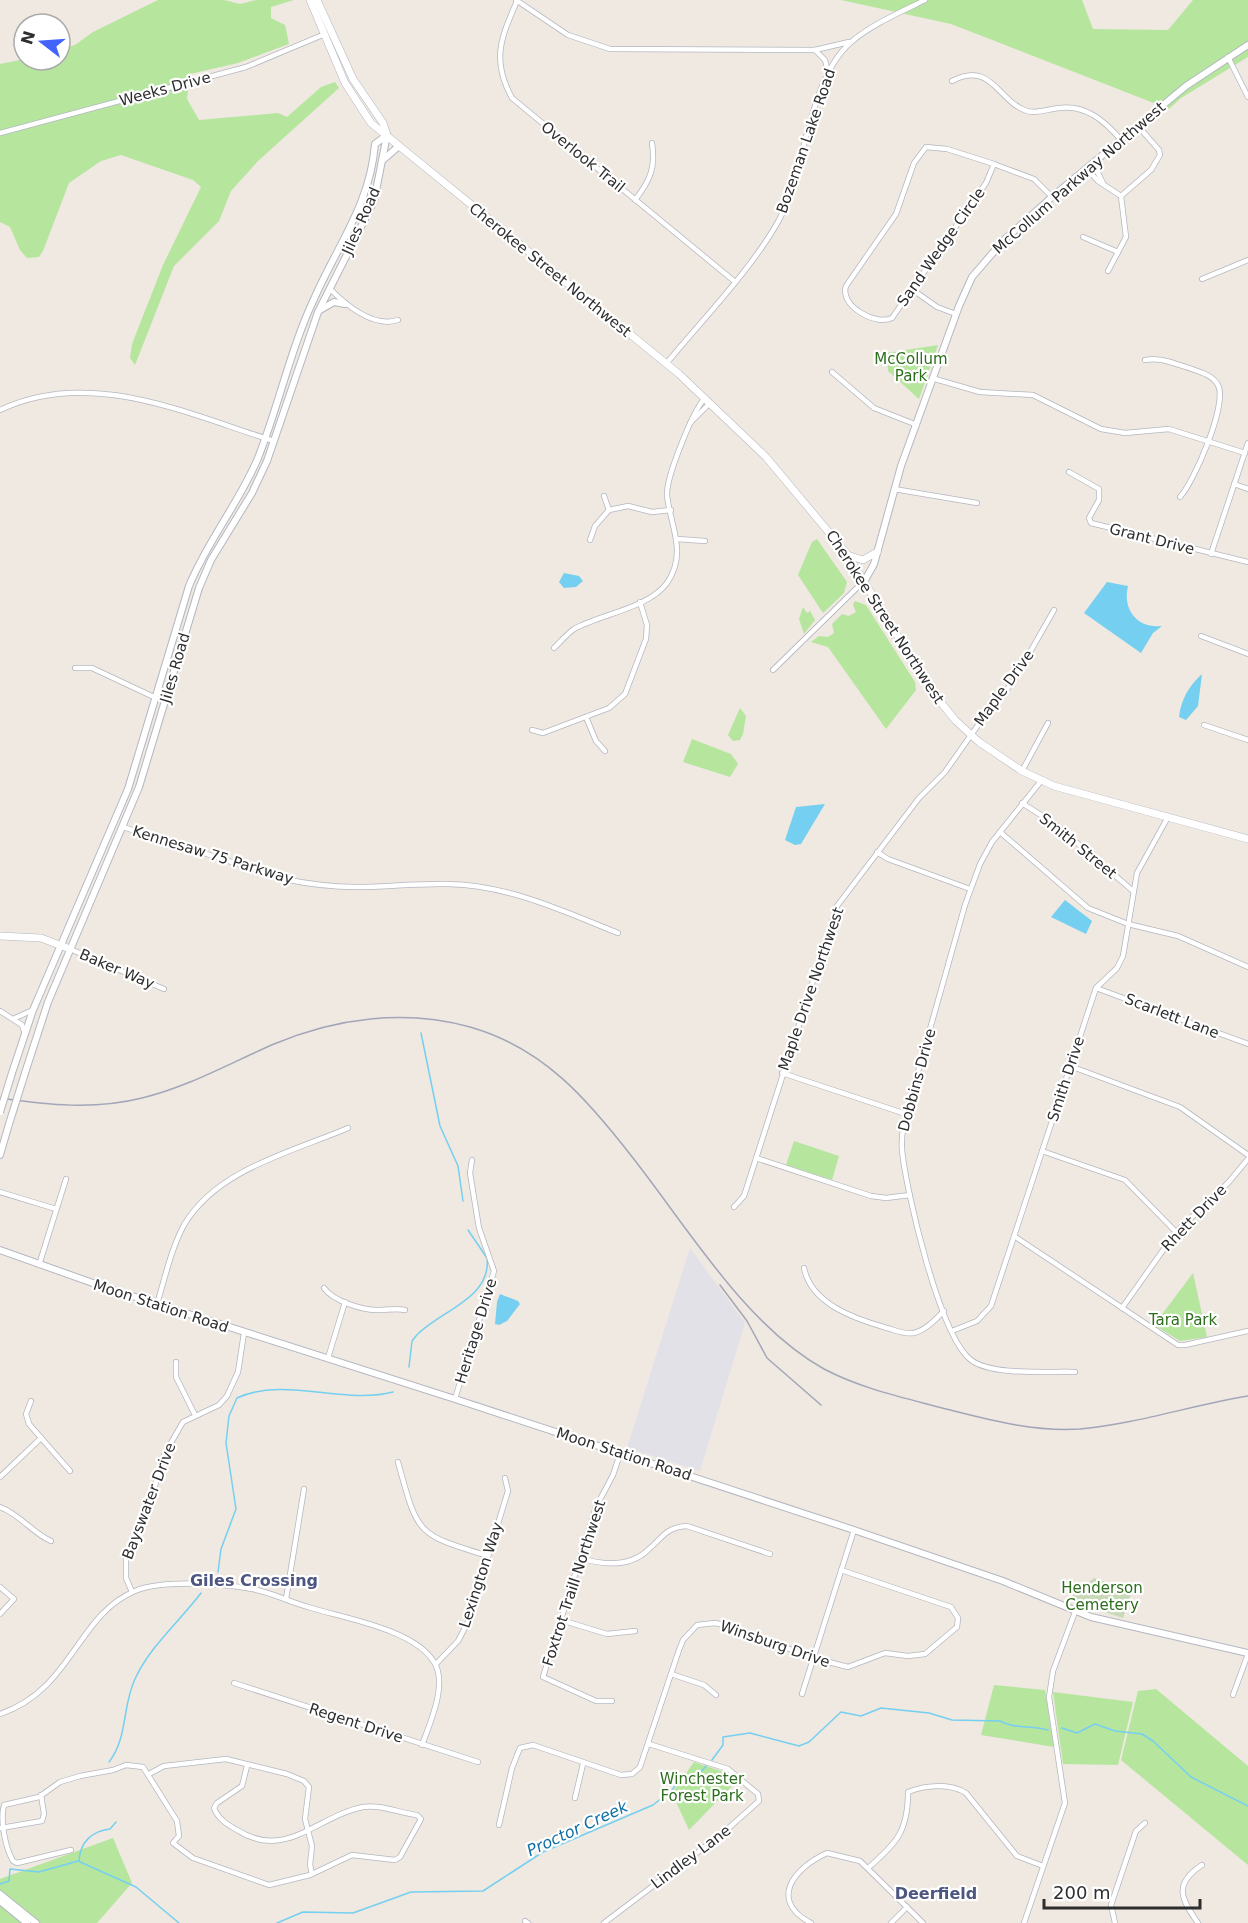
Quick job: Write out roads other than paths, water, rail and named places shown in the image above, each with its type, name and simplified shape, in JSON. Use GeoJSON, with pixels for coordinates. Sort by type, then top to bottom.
{"type":"FeatureCollection","features":[{"type":"Feature","properties":{"kind":"main road","name":"Cherokee Street Northwest"},"geometry":{"type":"LineString","coordinates":[[310,0],[345,83],[371,123],[666,364],[777,468],[847,555],[865,580],[922,678],[949,713],[970,735],[1022,771],[1041,781],[1074,793],[1248,839]]}},
{"type":"Feature","properties":{"kind":"main road","name":"Cherokee Street Northwest"},"geometry":{"type":"LineString","coordinates":[[317,0],[354,80],[382,123],[387,135]]}},
{"type":"Feature","properties":{"kind":"main road"},"geometry":{"type":"LineString","coordinates":[[847,555],[863,560],[877,552]]}},
{"type":"Feature","properties":{"kind":"main road"},"geometry":{"type":"LineString","coordinates":[[0,936],[24,935],[70,949]]}},
{"type":"Feature","properties":{"kind":"street"},"geometry":{"type":"LineString","coordinates":[[516,0],[568,35],[610,49],[815,50],[852,41]]}},
{"type":"Feature","properties":{"kind":"street","name":"Overlook Trail"},"geometry":{"type":"LineString","coordinates":[[516,0],[503,33],[499,57],[502,76],[512,98],[734,281]]}},
{"type":"Feature","properties":{"kind":"street","name":"Bozeman Lake Road"},"geometry":{"type":"LineString","coordinates":[[666,364],[768,236],[790,195],[828,72],[852,41],[925,0]]}},
{"type":"Feature","properties":{"kind":"street","name":"Weeks Drive"},"geometry":{"type":"LineString","coordinates":[[0,133],[246,67],[325,34]]}},
{"type":"Feature","properties":{"kind":"street","name":"McCollum Parkway Northwest"},"geometry":{"type":"LineString","coordinates":[[865,580],[877,552],[894,489],[969,282],[986,259],[1008,236],[1052,197],[1228,56],[1248,45]]}},
{"type":"Feature","properties":{"kind":"street"},"geometry":{"type":"LineString","coordinates":[[815,50],[825,60],[828,72]]}},
{"type":"Feature","properties":{"kind":"street"},"geometry":{"type":"LineString","coordinates":[[1228,56],[1248,97]]}},
{"type":"Feature","properties":{"kind":"street"},"geometry":{"type":"LineString","coordinates":[[952,81],[970,76],[989,79],[1025,111],[1037,112],[1061,107],[1082,110],[1104,121],[1121,140]]}},
{"type":"Feature","properties":{"kind":"street"},"geometry":{"type":"LineString","coordinates":[[1121,196],[1151,170],[1160,155],[1159,150],[1138,126]]}},
{"type":"Feature","properties":{"kind":"street","name":"Jiles Road"},"geometry":{"type":"LineString","coordinates":[[0,1155],[41,1019],[123,827],[146,766],[199,588],[217,549],[252,493],[274,441],[318,312],[374,201],[387,135]]}},
{"type":"Feature","properties":{"kind":"street","name":"Jiles Road"},"geometry":{"type":"LineString","coordinates":[[0,1113],[33,1010],[128,789],[183,604],[196,569],[247,481],[265,438],[300,330],[322,281],[361,207],[370,179],[375,144],[387,135]]}},
{"type":"Feature","properties":{"kind":"street"},"geometry":{"type":"LineString","coordinates":[[635,200],[645,187],[653,168],[652,143]]}},
{"type":"Feature","properties":{"kind":"street"},"geometry":{"type":"LineString","coordinates":[[384,159],[399,146]]}},
{"type":"Feature","properties":{"kind":"street","name":"Sand Wedge Circle"},"geometry":{"type":"LineString","coordinates":[[994,164],[986,183],[892,318],[880,321],[870,317],[849,302],[844,290],[901,205],[919,153],[926,147],[939,147],[994,164],[1034,179],[1052,197]]}},
{"type":"Feature","properties":{"kind":"street"},"geometry":{"type":"LineString","coordinates":[[1093,163],[1103,183]]}},
{"type":"Feature","properties":{"kind":"street"},"geometry":{"type":"LineString","coordinates":[[1087,169],[1121,196],[1125,237],[1108,271]]}},
{"type":"Feature","properties":{"kind":"street"},"geometry":{"type":"LineString","coordinates":[[1083,237],[1118,252]]}},
{"type":"Feature","properties":{"kind":"street"},"geometry":{"type":"LineString","coordinates":[[1202,279],[1248,260]]}},
{"type":"Feature","properties":{"kind":"street"},"geometry":{"type":"LineString","coordinates":[[330,289],[357,312],[386,322],[398,320]]}},
{"type":"Feature","properties":{"kind":"street"},"geometry":{"type":"LineString","coordinates":[[913,290],[931,303],[956,314]]}},
{"type":"Feature","properties":{"kind":"street"},"geometry":{"type":"LineString","coordinates":[[318,312],[328,304],[345,304]]}},
{"type":"Feature","properties":{"kind":"street"},"geometry":{"type":"LineString","coordinates":[[1145,360],[1159,359],[1201,372],[1215,382],[1219,390],[1219,400],[1195,476],[1179,497]]}},
{"type":"Feature","properties":{"kind":"street"},"geometry":{"type":"LineString","coordinates":[[832,372],[874,408],[917,425]]}},
{"type":"Feature","properties":{"kind":"street"},"geometry":{"type":"LineString","coordinates":[[935,378],[980,392],[1033,395],[1084,423],[1110,431],[1169,429],[1245,453]]}},
{"type":"Feature","properties":{"kind":"street"},"geometry":{"type":"LineString","coordinates":[[0,410],[40,397],[66,393],[106,393],[132,397],[274,441]]}},
{"type":"Feature","properties":{"kind":"street"},"geometry":{"type":"LineString","coordinates":[[554,648],[574,629],[655,596],[668,581],[674,568],[678,539],[668,486],[686,428],[707,401]]}},
{"type":"Feature","properties":{"kind":"street"},"geometry":{"type":"LineString","coordinates":[[1211,554],[1248,443]]}},
{"type":"Feature","properties":{"kind":"street","name":"Grant Drive"},"geometry":{"type":"LineString","coordinates":[[1069,472],[1099,489],[1099,500],[1089,518],[1091,523],[1109,532],[1248,561]]}},
{"type":"Feature","properties":{"kind":"street"},"geometry":{"type":"LineString","coordinates":[[1234,484],[1248,489]]}},
{"type":"Feature","properties":{"kind":"street"},"geometry":{"type":"LineString","coordinates":[[894,489],[977,503]]}},
{"type":"Feature","properties":{"kind":"street"},"geometry":{"type":"LineString","coordinates":[[604,496],[609,510]]}},
{"type":"Feature","properties":{"kind":"street"},"geometry":{"type":"LineString","coordinates":[[590,540],[595,526],[609,510],[628,506],[652,512],[671,510]]}},
{"type":"Feature","properties":{"kind":"street"},"geometry":{"type":"LineString","coordinates":[[678,539],[705,541]]}},
{"type":"Feature","properties":{"kind":"street"},"geometry":{"type":"LineString","coordinates":[[773,670],[865,580]]}},
{"type":"Feature","properties":{"kind":"street"},"geometry":{"type":"LineString","coordinates":[[532,730],[543,733],[618,702],[630,686],[647,632],[640,602]]}},
{"type":"Feature","properties":{"kind":"street","name":"Maple Drive"},"geometry":{"type":"LineString","coordinates":[[970,735],[1013,682],[1054,610]]}},
{"type":"Feature","properties":{"kind":"street"},"geometry":{"type":"LineString","coordinates":[[1201,636],[1248,654]]}},
{"type":"Feature","properties":{"kind":"street"},"geometry":{"type":"LineString","coordinates":[[75,668],[92,668],[156,698]]}},
{"type":"Feature","properties":{"kind":"street"},"geometry":{"type":"LineString","coordinates":[[586,717],[596,741],[605,751]]}},
{"type":"Feature","properties":{"kind":"street"},"geometry":{"type":"LineString","coordinates":[[1022,771],[1048,723]]}},
{"type":"Feature","properties":{"kind":"street"},"geometry":{"type":"LineString","coordinates":[[1203,725],[1248,740]]}},
{"type":"Feature","properties":{"kind":"street","name":"Maple Drive Northwest"},"geometry":{"type":"LineString","coordinates":[[734,1207],[744,1196],[837,906],[920,798],[945,772],[970,735]]}},
{"type":"Feature","properties":{"kind":"street","name":"Dobbins Drive"},"geometry":{"type":"LineString","coordinates":[[1041,781],[986,853],[970,889],[906,1114],[902,1150],[925,1259],[952,1331],[970,1360],[986,1367],[1075,1372]]}},
{"type":"Feature","properties":{"kind":"street","name":"Smith Street"},"geometry":{"type":"LineString","coordinates":[[1022,803],[1061,829],[1133,891]]}},
{"type":"Feature","properties":{"kind":"street","name":"Smith Drive"},"geometry":{"type":"LineString","coordinates":[[952,1331],[977,1321],[991,1306],[1096,988],[1121,961],[1140,863],[1168,817]]}},
{"type":"Feature","properties":{"kind":"street","name":"Kennesaw 75 Parkway"},"geometry":{"type":"LineString","coordinates":[[123,827],[284,879],[309,884],[354,887],[448,884],[496,889],[543,903],[618,933]]}},
{"type":"Feature","properties":{"kind":"street"},"geometry":{"type":"LineString","coordinates":[[1000,832],[1088,908],[1128,924],[1178,936],[1248,967]]}},
{"type":"Feature","properties":{"kind":"street"},"geometry":{"type":"LineString","coordinates":[[877,852],[888,859],[970,889]]}},
{"type":"Feature","properties":{"kind":"street","name":"Baker Way"},"geometry":{"type":"LineString","coordinates":[[70,949],[164,989]]}},
{"type":"Feature","properties":{"kind":"street","name":"Scarlett Lane"},"geometry":{"type":"LineString","coordinates":[[1096,988],[1248,1044]]}},
{"type":"Feature","properties":{"kind":"street"},"geometry":{"type":"LineString","coordinates":[[15,1018],[33,1010]]}},
{"type":"Feature","properties":{"kind":"street"},"geometry":{"type":"LineString","coordinates":[[0,1011],[15,1018],[22,1025],[25,1034]]}},
{"type":"Feature","properties":{"kind":"street"},"geometry":{"type":"LineString","coordinates":[[1070,1066],[1180,1107],[1248,1157]]}},
{"type":"Feature","properties":{"kind":"street"},"geometry":{"type":"LineString","coordinates":[[782,1073],[906,1114]]}},
{"type":"Feature","properties":{"kind":"street"},"geometry":{"type":"LineString","coordinates":[[157,1304],[177,1240],[194,1212],[214,1190],[254,1167],[348,1128]]}},
{"type":"Feature","properties":{"kind":"street"},"geometry":{"type":"LineString","coordinates":[[1042,1150],[1125,1180],[1176,1232]]}},
{"type":"Feature","properties":{"kind":"street","name":"Rhett Drive"},"geometry":{"type":"LineString","coordinates":[[1122,1308],[1176,1232],[1228,1183],[1248,1157]]}},
{"type":"Feature","properties":{"kind":"street"},"geometry":{"type":"LineString","coordinates":[[756,1158],[871,1196],[886,1198],[910,1195]]}},
{"type":"Feature","properties":{"kind":"street","name":"Heritage Drive"},"geometry":{"type":"LineString","coordinates":[[455,1399],[494,1271],[479,1228],[470,1173],[472,1160]]}},
{"type":"Feature","properties":{"kind":"street"},"geometry":{"type":"LineString","coordinates":[[39,1265],[66,1179]]}},
{"type":"Feature","properties":{"kind":"street"},"geometry":{"type":"LineString","coordinates":[[0,1192],[56,1209]]}},
{"type":"Feature","properties":{"kind":"street"},"geometry":{"type":"LineString","coordinates":[[1014,1236],[1178,1345],[1248,1331]]}},
{"type":"Feature","properties":{"kind":"street","name":"Moon Station Road"},"geometry":{"type":"LineString","coordinates":[[0,1250],[244,1333],[455,1399],[854,1530],[1003,1581],[1075,1612],[1130,1628],[1248,1654]]}},
{"type":"Feature","properties":{"kind":"street"},"geometry":{"type":"LineString","coordinates":[[804,1268],[808,1283],[825,1300],[838,1310],[867,1322],[908,1334],[916,1333],[944,1311]]}},
{"type":"Feature","properties":{"kind":"street"},"geometry":{"type":"LineString","coordinates":[[324,1288],[329,1294],[345,1302],[376,1310],[405,1310]]}},
{"type":"Feature","properties":{"kind":"street"},"geometry":{"type":"LineString","coordinates":[[328,1359],[345,1302]]}},
{"type":"Feature","properties":{"kind":"street","name":"Bayswater Drive"},"geometry":{"type":"LineString","coordinates":[[132,1592],[126,1578],[126,1559],[148,1510],[169,1444],[183,1422],[195,1414],[219,1405],[231,1390],[238,1372],[244,1333]]}},
{"type":"Feature","properties":{"kind":"street"},"geometry":{"type":"LineString","coordinates":[[176,1362],[176,1377],[195,1414]]}},
{"type":"Feature","properties":{"kind":"street"},"geometry":{"type":"LineString","coordinates":[[31,1401],[27,1419],[70,1471]]}},
{"type":"Feature","properties":{"kind":"street"},"geometry":{"type":"LineString","coordinates":[[0,1477],[41,1438]]}},
{"type":"Feature","properties":{"kind":"street","name":"Foxtrot Traill Northwest"},"geometry":{"type":"LineString","coordinates":[[612,1701],[596,1701],[543,1677],[598,1501],[613,1474],[620,1454]]}},
{"type":"Feature","properties":{"kind":"street"},"geometry":{"type":"LineString","coordinates":[[398,1462],[413,1513],[421,1527],[447,1544],[488,1556]]}},
{"type":"Feature","properties":{"kind":"street","name":"Lexington Way"},"geometry":{"type":"LineString","coordinates":[[436,1664],[462,1633],[508,1491],[505,1478]]}},
{"type":"Feature","properties":{"kind":"street"},"geometry":{"type":"LineString","coordinates":[[286,1599],[304,1489]]}},
{"type":"Feature","properties":{"kind":"street"},"geometry":{"type":"LineString","coordinates":[[0,1507],[13,1513],[34,1532],[51,1541]]}},
{"type":"Feature","properties":{"kind":"street"},"geometry":{"type":"LineString","coordinates":[[580,1558],[608,1564],[635,1560],[648,1551],[663,1533],[675,1527],[687,1527],[770,1554]]}},
{"type":"Feature","properties":{"kind":"street"},"geometry":{"type":"LineString","coordinates":[[802,1694],[854,1530]]}},
{"type":"Feature","properties":{"kind":"street","name":"Winsburg Drive"},"geometry":{"type":"LineString","coordinates":[[500,1825],[512,1768],[520,1748],[533,1746],[606,1772],[621,1775],[632,1774],[640,1767],[683,1640],[697,1625],[715,1623],[729,1626],[813,1658],[848,1667],[885,1653],[914,1656],[925,1654],[951,1634],[958,1623],[956,1613],[951,1608],[842,1570]]}},
{"type":"Feature","properties":{"kind":"street"},"geometry":{"type":"LineString","coordinates":[[0,1714],[23,1706],[43,1691],[101,1618],[132,1592],[156,1585],[221,1585],[254,1589],[414,1642],[436,1664],[439,1684],[433,1715],[422,1745]]}},
{"type":"Feature","properties":{"kind":"street"},"geometry":{"type":"LineString","coordinates":[[0,1587],[14,1599],[0,1614]]}},
{"type":"Feature","properties":{"kind":"street"},"geometry":{"type":"LineString","coordinates":[[1024,1923],[1065,1803],[1049,1702],[1051,1677],[1075,1612]]}},
{"type":"Feature","properties":{"kind":"street"},"geometry":{"type":"LineString","coordinates":[[561,1620],[607,1634],[635,1631]]}},
{"type":"Feature","properties":{"kind":"street"},"geometry":{"type":"LineString","coordinates":[[1233,1695],[1248,1654]]}},
{"type":"Feature","properties":{"kind":"street"},"geometry":{"type":"LineString","coordinates":[[671,1674],[704,1685],[716,1695]]}},
{"type":"Feature","properties":{"kind":"street","name":"Regent Drive"},"geometry":{"type":"LineString","coordinates":[[234,1683],[478,1762]]}},
{"type":"Feature","properties":{"kind":"street","name":"Lindley Lane"},"geometry":{"type":"LineString","coordinates":[[604,1923],[723,1833],[759,1801],[758,1794],[728,1769],[649,1744]]}},
{"type":"Feature","properties":{"kind":"street"},"geometry":{"type":"LineString","coordinates":[[149,1774],[164,1766],[225,1759],[247,1766],[261,1767],[308,1784],[305,1819],[312,1846],[310,1865],[312,1874]]}},
{"type":"Feature","properties":{"kind":"street"},"geometry":{"type":"LineString","coordinates":[[575,1798],[583,1764]]}},
{"type":"Feature","properties":{"kind":"street"},"geometry":{"type":"LineString","coordinates":[[71,1850],[17,1863],[11,1858],[1,1828],[1,1810],[4,1805],[41,1795],[60,1782],[126,1765],[143,1767],[177,1821],[179,1836],[173,1843],[194,1858],[269,1885],[312,1874],[352,1855],[395,1860],[400,1857],[421,1819],[417,1815],[364,1806],[338,1815],[309,1831],[284,1840],[260,1840],[242,1833],[218,1816],[214,1806],[242,1786],[247,1766]]}},
{"type":"Feature","properties":{"kind":"street"},"geometry":{"type":"LineString","coordinates":[[868,1868],[898,1840],[909,1808],[908,1792],[921,1787],[955,1787],[966,1793],[1017,1856],[1043,1866]]}},
{"type":"Feature","properties":{"kind":"street"},"geometry":{"type":"LineString","coordinates":[[1,1828],[42,1821],[44,1806],[41,1795]]}},
{"type":"Feature","properties":{"kind":"street"},"geometry":{"type":"LineString","coordinates":[[1115,1923],[1111,1905],[1136,1831],[1145,1823]]}},
{"type":"Feature","properties":{"kind":"street"},"geometry":{"type":"LineString","coordinates":[[811,1923],[793,1910],[788,1898],[790,1883],[800,1870],[827,1853],[860,1861],[923,1923]]}},
{"type":"Feature","properties":{"kind":"street"},"geometry":{"type":"LineString","coordinates":[[1198,1923],[1185,1905],[1183,1892],[1184,1883],[1191,1872],[1202,1865]]}},
{"type":"Feature","properties":{"kind":"street"},"geometry":{"type":"LineString","coordinates":[[0,1894],[36,1923]]}},
{"type":"Feature","properties":{"kind":"street"},"geometry":{"type":"LineString","coordinates":[[0,1901],[27,1923]]}},
{"type":"Feature","properties":{"kind":"street"},"geometry":{"type":"LineString","coordinates":[[891,1923],[907,1907]]}},
{"type":"Feature","properties":{"kind":"water"},"geometry":{"type":"Polygon","coordinates":[[[564,573],[579,576],[583,581],[576,587],[564,588],[559,582],[564,573]]]}},
{"type":"Feature","properties":{"kind":"water"},"geometry":{"type":"Polygon","coordinates":[[[1107,582],[1128,586],[1127,603],[1139,621],[1153,626],[1162,626],[1153,633],[1141,653],[1084,613],[1107,582]]]}},
{"type":"Feature","properties":{"kind":"water"},"geometry":{"type":"Polygon","coordinates":[[[1202,674],[1198,706],[1186,720],[1179,717],[1186,693],[1202,674]]]}},
{"type":"Feature","properties":{"kind":"water"},"geometry":{"type":"Polygon","coordinates":[[[825,804],[801,844],[795,845],[785,840],[796,807],[825,804]]]}},
{"type":"Feature","properties":{"kind":"water"},"geometry":{"type":"Polygon","coordinates":[[[1065,900],[1092,921],[1086,934],[1051,917],[1065,900]]]}},
{"type":"Feature","properties":{"kind":"water"},"geometry":{"type":"Polygon","coordinates":[[[500,1294],[520,1304],[507,1321],[499,1325],[495,1324],[500,1294]]]}},
{"type":"Feature","properties":{"kind":"waterway"},"geometry":{"type":"LineString","coordinates":[[421,1033],[440,1126],[458,1166],[463,1201]]}},
{"type":"Feature","properties":{"kind":"waterway"},"geometry":{"type":"LineString","coordinates":[[409,1367],[412,1341],[416,1336],[425,1327],[461,1303],[481,1284],[486,1272],[487,1258],[468,1230]]}},
{"type":"Feature","properties":{"kind":"waterway"},"geometry":{"type":"LineString","coordinates":[[218,1572],[221,1549],[236,1509],[226,1443],[229,1416],[237,1398],[255,1392],[275,1390],[354,1395],[393,1392]]}},
{"type":"Feature","properties":{"kind":"waterway"},"geometry":{"type":"LineString","coordinates":[[109,1762],[119,1743],[131,1689],[141,1667],[201,1593]]}},
{"type":"Feature","properties":{"kind":"waterway","name":"Proctor Creek"},"geometry":{"type":"LineString","coordinates":[[712,1760],[723,1745],[723,1737],[750,1733],[799,1746],[809,1742],[841,1712],[861,1716],[881,1708],[929,1713],[952,1720],[1000,1721],[1011,1725],[1048,1730]]}},
{"type":"Feature","properties":{"kind":"waterway","name":"Proctor Creek"},"geometry":{"type":"LineString","coordinates":[[1062,1728],[1077,1733],[1095,1724],[1115,1731],[1142,1734],[1153,1741],[1191,1777],[1248,1806]]}},
{"type":"Feature","properties":{"kind":"waterway","name":"Proctor Creek"},"geometry":{"type":"LineString","coordinates":[[277,1923],[303,1912],[353,1913],[411,1892],[483,1891],[543,1852],[653,1805],[672,1790],[678,1782],[700,1773],[706,1766]]}},
{"type":"Feature","properties":{"kind":"waterway"},"geometry":{"type":"LineString","coordinates":[[79,1861],[82,1848],[88,1839],[98,1832],[110,1829],[116,1822]]}},
{"type":"Feature","properties":{"kind":"waterway","name":"Proctor Creek"},"geometry":{"type":"LineString","coordinates":[[0,1884],[9,1881],[10,1869],[39,1872],[78,1861],[136,1887],[179,1923]]}},
{"type":"Feature","properties":{"kind":"railway"},"geometry":{"type":"LineString","coordinates":[[0,1098],[71,1105],[124,1102],[192,1081],[274,1044],[322,1028],[370,1019],[420,1018],[445,1021],[496,1036],[542,1062],[562,1079],[599,1116],[744,1302],[769,1328],[796,1350],[838,1376],[884,1392],[946,1409],[1046,1429],[1101,1427],[1248,1396]]}},
{"type":"Feature","properties":{"kind":"railway"},"geometry":{"type":"LineString","coordinates":[[720,1285],[747,1321],[767,1358],[821,1405]]}},
{"type":"Feature","properties":{"kind":"district","name":"Giles Crossing"},"geometry":{"type":"Point","coordinates":[254,1580]}},
{"type":"Feature","properties":{"kind":"district","name":"Deerfield"},"geometry":{"type":"Point","coordinates":[936,1893]}},
{"type":"Feature","properties":{"kind":"park label","name":"McCollum Park"},"geometry":{"type":"Point","coordinates":[911,368]}},
{"type":"Feature","properties":{"kind":"park label","name":"Tara Park"},"geometry":{"type":"Point","coordinates":[1183,1320]}},
{"type":"Feature","properties":{"kind":"park label","name":"Henderson Cemetery"},"geometry":{"type":"Point","coordinates":[1102,1596]}},
{"type":"Feature","properties":{"kind":"park label","name":"Winchester Forest Park"},"geometry":{"type":"Point","coordinates":[702,1788]}}]}
